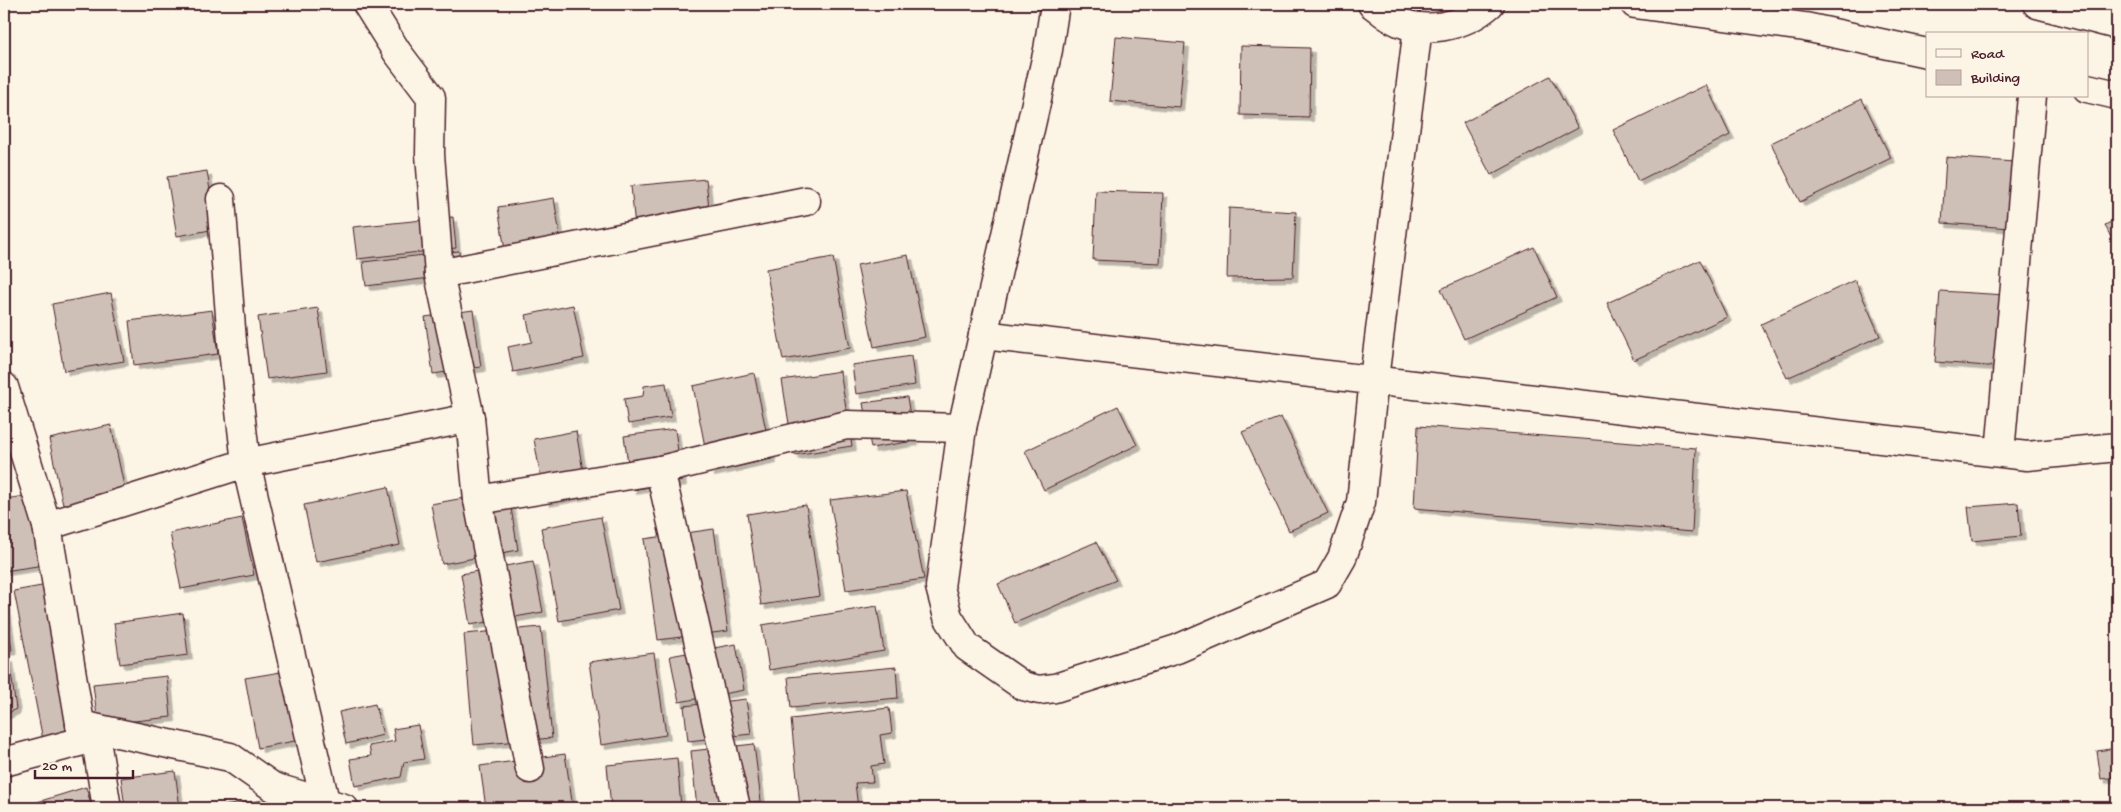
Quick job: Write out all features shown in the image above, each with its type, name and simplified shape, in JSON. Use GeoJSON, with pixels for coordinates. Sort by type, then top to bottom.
{"type":"FeatureCollection","features":[{"type":"Feature","properties":{"kind":"street"},"geometry":{"type":"LineString","coordinates":[[367,4],[397,52],[431,97],[430,154],[439,274],[470,418],[478,500],[530,769]]}},
{"type":"Feature","properties":{"kind":"street"},"geometry":{"type":"LineString","coordinates":[[1055,4],[1048,50],[962,428],[940,587],[948,617],[966,647],[1023,686],[1039,690],[1055,688],[1177,649],[1327,584],[1342,558],[1362,502],[1374,379],[1418,27]]}},
{"type":"Feature","properties":{"kind":"street"},"geometry":{"type":"LineString","coordinates":[[1372,4],[1391,19],[1418,27],[1445,26],[1468,19],[1490,4]]}},
{"type":"Feature","properties":{"kind":"street"},"geometry":{"type":"LineString","coordinates":[[1635,4],[1808,15],[1926,53]]}},
{"type":"Feature","properties":{"kind":"street"},"geometry":{"type":"LineString","coordinates":[[2037,4],[2117,25]]}},
{"type":"Feature","properties":{"kind":"street"},"geometry":{"type":"LineString","coordinates":[[2088,88],[2117,95]]}},
{"type":"Feature","properties":{"kind":"street"},"geometry":{"type":"LineString","coordinates":[[2000,452],[2032,98]]}},
{"type":"Feature","properties":{"kind":"street"},"geometry":{"type":"LineString","coordinates":[[221,199],[232,341],[246,463],[334,805]]}},
{"type":"Feature","properties":{"kind":"street"},"geometry":{"type":"LineString","coordinates":[[439,274],[806,201]]}},
{"type":"Feature","properties":{"kind":"street"},"geometry":{"type":"LineString","coordinates":[[983,335],[2027,456],[2117,447]]}},
{"type":"Feature","properties":{"kind":"street"},"geometry":{"type":"LineString","coordinates":[[4,387],[47,526],[87,726],[107,808]]}},
{"type":"Feature","properties":{"kind":"street"},"geometry":{"type":"LineString","coordinates":[[47,526],[246,463],[470,418]]}},
{"type":"Feature","properties":{"kind":"street"},"geometry":{"type":"LineString","coordinates":[[478,500],[660,470],[846,425],[962,428]]}},
{"type":"Feature","properties":{"kind":"street"},"geometry":{"type":"LineString","coordinates":[[660,470],[736,808]]}},
{"type":"Feature","properties":{"kind":"street"},"geometry":{"type":"LineString","coordinates":[[87,726],[230,757],[273,787],[334,805]]}},
{"type":"Feature","properties":{"kind":"street"},"geometry":{"type":"LineString","coordinates":[[4,762],[83,741],[87,726]]}},
{"type":"Feature","properties":{"kind":"building"},"geometry":{"type":"Polygon","coordinates":[[[1116,37],[1185,43],[1179,107],[1110,101],[1116,37]]]}},
{"type":"Feature","properties":{"kind":"building"},"geometry":{"type":"Polygon","coordinates":[[[1241,46],[1310,48],[1309,117],[1240,115],[1241,46]]]}},
{"type":"Feature","properties":{"kind":"building"},"geometry":{"type":"Polygon","coordinates":[[[1550,76],[1578,128],[1491,175],[1463,123],[1550,76]]]}},
{"type":"Feature","properties":{"kind":"building"},"geometry":{"type":"Polygon","coordinates":[[[1706,85],[1730,135],[1638,181],[1613,130],[1706,85]]]}},
{"type":"Feature","properties":{"kind":"building"},"geometry":{"type":"Polygon","coordinates":[[[1862,99],[1891,158],[1800,202],[1771,143],[1862,99]]]}},
{"type":"Feature","properties":{"kind":"building"},"geometry":{"type":"Polygon","coordinates":[[[1946,157],[2014,162],[2010,228],[1942,223],[1946,157]]]}},
{"type":"Feature","properties":{"kind":"building"},"geometry":{"type":"Polygon","coordinates":[[[207,171],[216,229],[177,236],[167,177],[207,171]]]}},
{"type":"Feature","properties":{"kind":"building"},"geometry":{"type":"Polygon","coordinates":[[[706,179],[710,219],[635,227],[631,186],[706,179]]]}},
{"type":"Feature","properties":{"kind":"building"},"geometry":{"type":"Polygon","coordinates":[[[1096,191],[1163,193],[1160,263],[1093,260],[1096,191]]]}},
{"type":"Feature","properties":{"kind":"building"},"geometry":{"type":"Polygon","coordinates":[[[554,198],[563,254],[507,263],[498,207],[554,198]]]}},
{"type":"Feature","properties":{"kind":"building"},"geometry":{"type":"Polygon","coordinates":[[[1229,208],[1296,212],[1293,277],[1227,278],[1229,208]]]}},
{"type":"Feature","properties":{"kind":"building"},"geometry":{"type":"Polygon","coordinates":[[[453,217],[456,248],[357,259],[353,227],[453,217]]]}},
{"type":"Feature","properties":{"kind":"building"},"geometry":{"type":"Polygon","coordinates":[[[2117,219],[2117,250],[2105,225],[2117,219]]]}},
{"type":"Feature","properties":{"kind":"building"},"geometry":{"type":"Polygon","coordinates":[[[1534,247],[1557,297],[1464,339],[1441,289],[1534,247]]]}},
{"type":"Feature","properties":{"kind":"building"},"geometry":{"type":"Polygon","coordinates":[[[459,251],[462,274],[366,286],[363,262],[459,251]]]}},
{"type":"Feature","properties":{"kind":"building"},"geometry":{"type":"Polygon","coordinates":[[[908,255],[925,337],[874,347],[857,265],[908,255]]]}},
{"type":"Feature","properties":{"kind":"building"},"geometry":{"type":"Polygon","coordinates":[[[833,257],[850,348],[783,360],[766,269],[833,257]]]}},
{"type":"Feature","properties":{"kind":"building"},"geometry":{"type":"Polygon","coordinates":[[[1700,260],[1727,317],[1634,360],[1607,303],[1700,260]]]}},
{"type":"Feature","properties":{"kind":"building"},"geometry":{"type":"Polygon","coordinates":[[[1855,280],[1880,336],[1787,378],[1761,324],[1855,280]]]}},
{"type":"Feature","properties":{"kind":"building"},"geometry":{"type":"Polygon","coordinates":[[[1940,291],[2006,295],[2001,367],[1935,362],[1940,291]]]}},
{"type":"Feature","properties":{"kind":"building"},"geometry":{"type":"Polygon","coordinates":[[[111,293],[124,361],[64,371],[52,304],[111,293]]]}},
{"type":"Feature","properties":{"kind":"building"},"geometry":{"type":"Polygon","coordinates":[[[573,305],[584,358],[513,372],[508,347],[532,342],[526,315],[573,305]]]}},
{"type":"Feature","properties":{"kind":"building"},"geometry":{"type":"Polygon","coordinates":[[[318,308],[327,371],[267,379],[258,317],[318,308]]]}},
{"type":"Feature","properties":{"kind":"building"},"geometry":{"type":"Polygon","coordinates":[[[212,310],[218,354],[134,365],[129,321],[212,310]]]}},
{"type":"Feature","properties":{"kind":"building"},"geometry":{"type":"Polygon","coordinates":[[[473,310],[481,367],[433,374],[425,317],[473,310]]]}},
{"type":"Feature","properties":{"kind":"building"},"geometry":{"type":"Polygon","coordinates":[[[911,356],[915,385],[856,394],[852,365],[911,356]]]}},
{"type":"Feature","properties":{"kind":"building"},"geometry":{"type":"Polygon","coordinates":[[[840,371],[852,446],[794,455],[782,380],[840,371]]]}},
{"type":"Feature","properties":{"kind":"building"},"geometry":{"type":"Polygon","coordinates":[[[754,373],[772,459],[710,472],[693,386],[754,373]]]}},
{"type":"Feature","properties":{"kind":"building"},"geometry":{"type":"Polygon","coordinates":[[[666,383],[671,417],[628,424],[624,399],[643,396],[644,386],[666,383]]]}},
{"type":"Feature","properties":{"kind":"building"},"geometry":{"type":"Polygon","coordinates":[[[907,397],[914,441],[871,448],[863,403],[907,397]]]}},
{"type":"Feature","properties":{"kind":"building"},"geometry":{"type":"Polygon","coordinates":[[[1118,406],[1137,445],[1044,490],[1025,451],[1118,406]]]}},
{"type":"Feature","properties":{"kind":"building"},"geometry":{"type":"Polygon","coordinates":[[[1281,417],[1328,513],[1289,531],[1242,432],[1281,417]]]}},
{"type":"Feature","properties":{"kind":"building"},"geometry":{"type":"Polygon","coordinates":[[[111,425],[125,491],[63,505],[49,439],[111,425]]]}},
{"type":"Feature","properties":{"kind":"building"},"geometry":{"type":"Polygon","coordinates":[[[1418,426],[1696,448],[1692,532],[1414,508],[1418,426]]]}},
{"type":"Feature","properties":{"kind":"building"},"geometry":{"type":"Polygon","coordinates":[[[675,429],[682,481],[632,490],[624,436],[675,429]]]}},
{"type":"Feature","properties":{"kind":"building"},"geometry":{"type":"Polygon","coordinates":[[[576,431],[587,494],[545,502],[534,439],[576,431]]]}},
{"type":"Feature","properties":{"kind":"building"},"geometry":{"type":"Polygon","coordinates":[[[388,487],[400,545],[316,562],[304,505],[388,487]]]}},
{"type":"Feature","properties":{"kind":"building"},"geometry":{"type":"Polygon","coordinates":[[[508,490],[518,550],[442,564],[431,504],[508,490]]]}},
{"type":"Feature","properties":{"kind":"building"},"geometry":{"type":"Polygon","coordinates":[[[906,491],[924,579],[846,590],[830,500],[906,491]]]}},
{"type":"Feature","properties":{"kind":"building"},"geometry":{"type":"Polygon","coordinates":[[[34,495],[44,565],[4,571],[4,499],[34,495]]]}},
{"type":"Feature","properties":{"kind":"building"},"geometry":{"type":"Polygon","coordinates":[[[2018,503],[2021,536],[1972,541],[1968,507],[2018,503]]]}},
{"type":"Feature","properties":{"kind":"building"},"geometry":{"type":"Polygon","coordinates":[[[806,505],[820,596],[761,605],[747,514],[806,505]]]}},
{"type":"Feature","properties":{"kind":"building"},"geometry":{"type":"Polygon","coordinates":[[[601,517],[619,610],[559,621],[541,528],[601,517]]]}},
{"type":"Feature","properties":{"kind":"building"},"geometry":{"type":"Polygon","coordinates":[[[242,518],[254,575],[181,589],[170,533],[242,518]]]}},
{"type":"Feature","properties":{"kind":"building"},"geometry":{"type":"Polygon","coordinates":[[[714,529],[728,631],[658,640],[644,539],[714,529]]]}},
{"type":"Feature","properties":{"kind":"building"},"geometry":{"type":"Polygon","coordinates":[[[1096,542],[1116,580],[1015,623],[998,584],[1096,542]]]}},
{"type":"Feature","properties":{"kind":"building"},"geometry":{"type":"Polygon","coordinates":[[[533,561],[543,612],[470,625],[461,574],[533,561]]]}},
{"type":"Feature","properties":{"kind":"building"},"geometry":{"type":"Polygon","coordinates":[[[47,585],[76,734],[43,740],[14,591],[47,585]]]}},
{"type":"Feature","properties":{"kind":"building"},"geometry":{"type":"Polygon","coordinates":[[[4,592],[12,650],[4,651],[4,592]]]}},
{"type":"Feature","properties":{"kind":"building"},"geometry":{"type":"Polygon","coordinates":[[[877,606],[884,651],[769,670],[762,625],[877,606]]]}},
{"type":"Feature","properties":{"kind":"building"},"geometry":{"type":"Polygon","coordinates":[[[183,613],[188,655],[120,664],[114,623],[183,613]]]}},
{"type":"Feature","properties":{"kind":"building"},"geometry":{"type":"Polygon","coordinates":[[[541,627],[552,738],[474,745],[464,634],[541,627]]]}},
{"type":"Feature","properties":{"kind":"building"},"geometry":{"type":"Polygon","coordinates":[[[736,644],[744,690],[679,702],[670,656],[736,644]]]}},
{"type":"Feature","properties":{"kind":"building"},"geometry":{"type":"Polygon","coordinates":[[[654,653],[666,735],[601,745],[589,662],[654,653]]]}},
{"type":"Feature","properties":{"kind":"building"},"geometry":{"type":"Polygon","coordinates":[[[9,658],[16,709],[4,715],[4,659],[9,658]]]}},
{"type":"Feature","properties":{"kind":"building"},"geometry":{"type":"Polygon","coordinates":[[[896,667],[898,698],[791,708],[788,677],[896,667]]]}},
{"type":"Feature","properties":{"kind":"building"},"geometry":{"type":"Polygon","coordinates":[[[287,671],[300,740],[258,748],[245,678],[287,671]]]}},
{"type":"Feature","properties":{"kind":"building"},"geometry":{"type":"Polygon","coordinates":[[[167,676],[171,717],[98,725],[93,684],[167,676]]]}},
{"type":"Feature","properties":{"kind":"building"},"geometry":{"type":"Polygon","coordinates":[[[746,699],[751,734],[688,741],[684,706],[746,699]]]}},
{"type":"Feature","properties":{"kind":"building"},"geometry":{"type":"Polygon","coordinates":[[[375,704],[383,735],[346,744],[339,712],[375,704]]]}},
{"type":"Feature","properties":{"kind":"building"},"geometry":{"type":"Polygon","coordinates":[[[889,708],[892,733],[880,735],[884,764],[871,766],[873,782],[855,783],[858,808],[800,808],[791,719],[889,708]]]}},
{"type":"Feature","properties":{"kind":"building"},"geometry":{"type":"Polygon","coordinates":[[[418,725],[424,759],[404,762],[401,777],[355,786],[350,759],[371,756],[369,746],[395,741],[393,729],[418,725]]]}},
{"type":"Feature","properties":{"kind":"building"},"geometry":{"type":"Polygon","coordinates":[[[754,744],[761,801],[697,808],[691,751],[754,744]]]}},
{"type":"Feature","properties":{"kind":"building"},"geometry":{"type":"Polygon","coordinates":[[[2117,748],[2117,777],[2101,779],[2097,751],[2117,748]]]}},
{"type":"Feature","properties":{"kind":"building"},"geometry":{"type":"Polygon","coordinates":[[[565,754],[573,808],[486,808],[480,766],[565,754]]]}},
{"type":"Feature","properties":{"kind":"building"},"geometry":{"type":"Polygon","coordinates":[[[677,758],[681,808],[611,808],[607,765],[677,758]]]}},
{"type":"Feature","properties":{"kind":"building"},"geometry":{"type":"Polygon","coordinates":[[[175,771],[180,808],[125,808],[121,778],[175,771]]]}},
{"type":"Feature","properties":{"kind":"building"},"geometry":{"type":"Polygon","coordinates":[[[86,787],[92,808],[18,808],[86,787]]]}},
{"type":"Feature","properties":{"kind":"building"},"geometry":{"type":"Polygon","coordinates":[[[273,799],[274,808],[207,808],[273,799]]]}}]}
